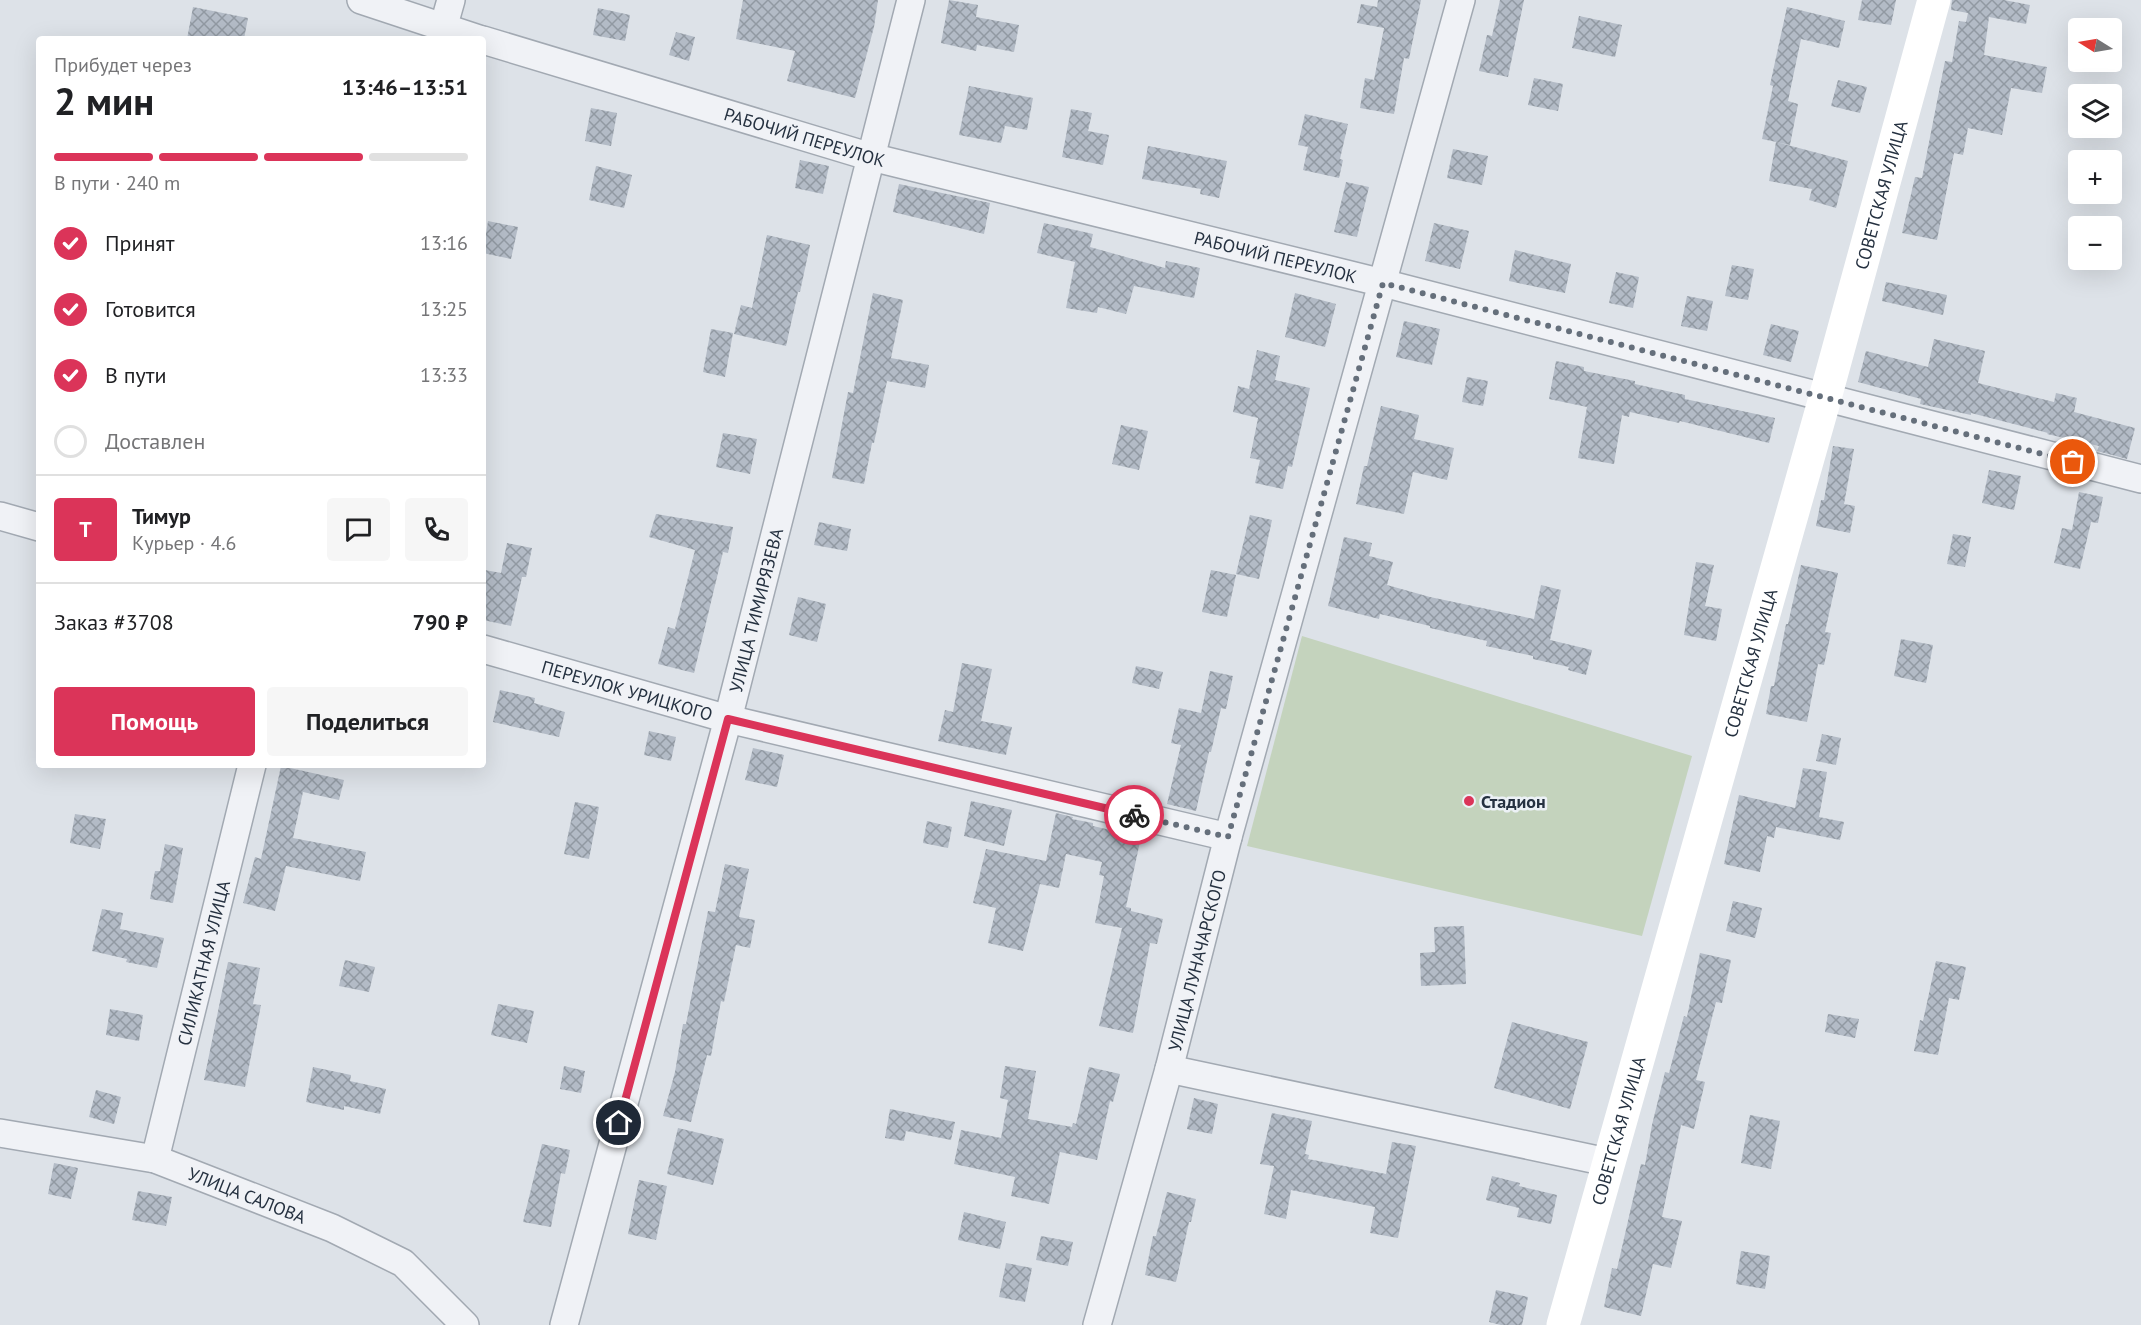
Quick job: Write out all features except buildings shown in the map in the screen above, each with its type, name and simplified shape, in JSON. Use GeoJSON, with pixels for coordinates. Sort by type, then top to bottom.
{"type":"FeatureCollection","features":[{"type":"Feature","properties":{"kind":"main road","name":"СОВЕТСКАЯ УЛИЦА"},"geometry":{"type":"LineString","coordinates":[[1563,1325],[1825,398],[1934,0]]}},
{"type":"Feature","properties":{"kind":"street","name":"РАБОЧИЙ ПЕРЕУЛОК"},"geometry":{"type":"LineString","coordinates":[[361,0],[441,34]]}},
{"type":"Feature","properties":{"kind":"street"},"geometry":{"type":"LineString","coordinates":[[441,34],[451,0]]}},
{"type":"Feature","properties":{"kind":"street","name":"УЛИЦА ТИМИРЯЗЕВА"},"geometry":{"type":"LineString","coordinates":[[564,1325],[728,719],[911,0]]}},
{"type":"Feature","properties":{"kind":"street","name":"УЛИЦА ЛУНАЧАРСКОГО"},"geometry":{"type":"LineString","coordinates":[[1098,1325],[1169,1069],[1228,837],[1461,0]]}},
{"type":"Feature","properties":{"kind":"street","name":"РАБОЧИЙ ПЕРЕУЛОК"},"geometry":{"type":"LineString","coordinates":[[486,42],[871,157],[1383,283],[2141,479]]}},
{"type":"Feature","properties":{"kind":"street"},"geometry":{"type":"LineString","coordinates":[[0,516],[36,526]]}},
{"type":"Feature","properties":{"kind":"street","name":"ПЕРЕУЛОК УРИЦКОГО"},"geometry":{"type":"LineString","coordinates":[[486,650],[728,719],[1228,837]]}},
{"type":"Feature","properties":{"kind":"street","name":"СИЛИКАТНАЯ УЛИЦА"},"geometry":{"type":"LineString","coordinates":[[155,1159],[251,768]]}},
{"type":"Feature","properties":{"kind":"street"},"geometry":{"type":"LineString","coordinates":[[1169,1069],[1608,1162]]}},
{"type":"Feature","properties":{"kind":"street","name":"УЛИЦА САЛОВА"},"geometry":{"type":"LineString","coordinates":[[0,1133],[155,1159],[332,1228],[403,1263],[465,1325]]}},
{"type":"Feature","properties":{"kind":"green space","name":"Стадион"},"geometry":{"type":"Polygon","coordinates":[[[1302,636],[1692,756],[1642,936],[1247,846],[1302,636]]]}},
{"type":"Feature","properties":{"kind":"way so far"},"geometry":{"type":"LineString","coordinates":[[1134,815],[1228,837],[1383,283],[2073,462]]}},
{"type":"Feature","properties":{"kind":"place","name":"Стадион"},"geometry":{"type":"Point","coordinates":[1469,801]}},
{"type":"Feature","properties":{"kind":"route"},"geometry":{"type":"LineString","coordinates":[[619,1123],[728,719],[1134,815]]}}]}
